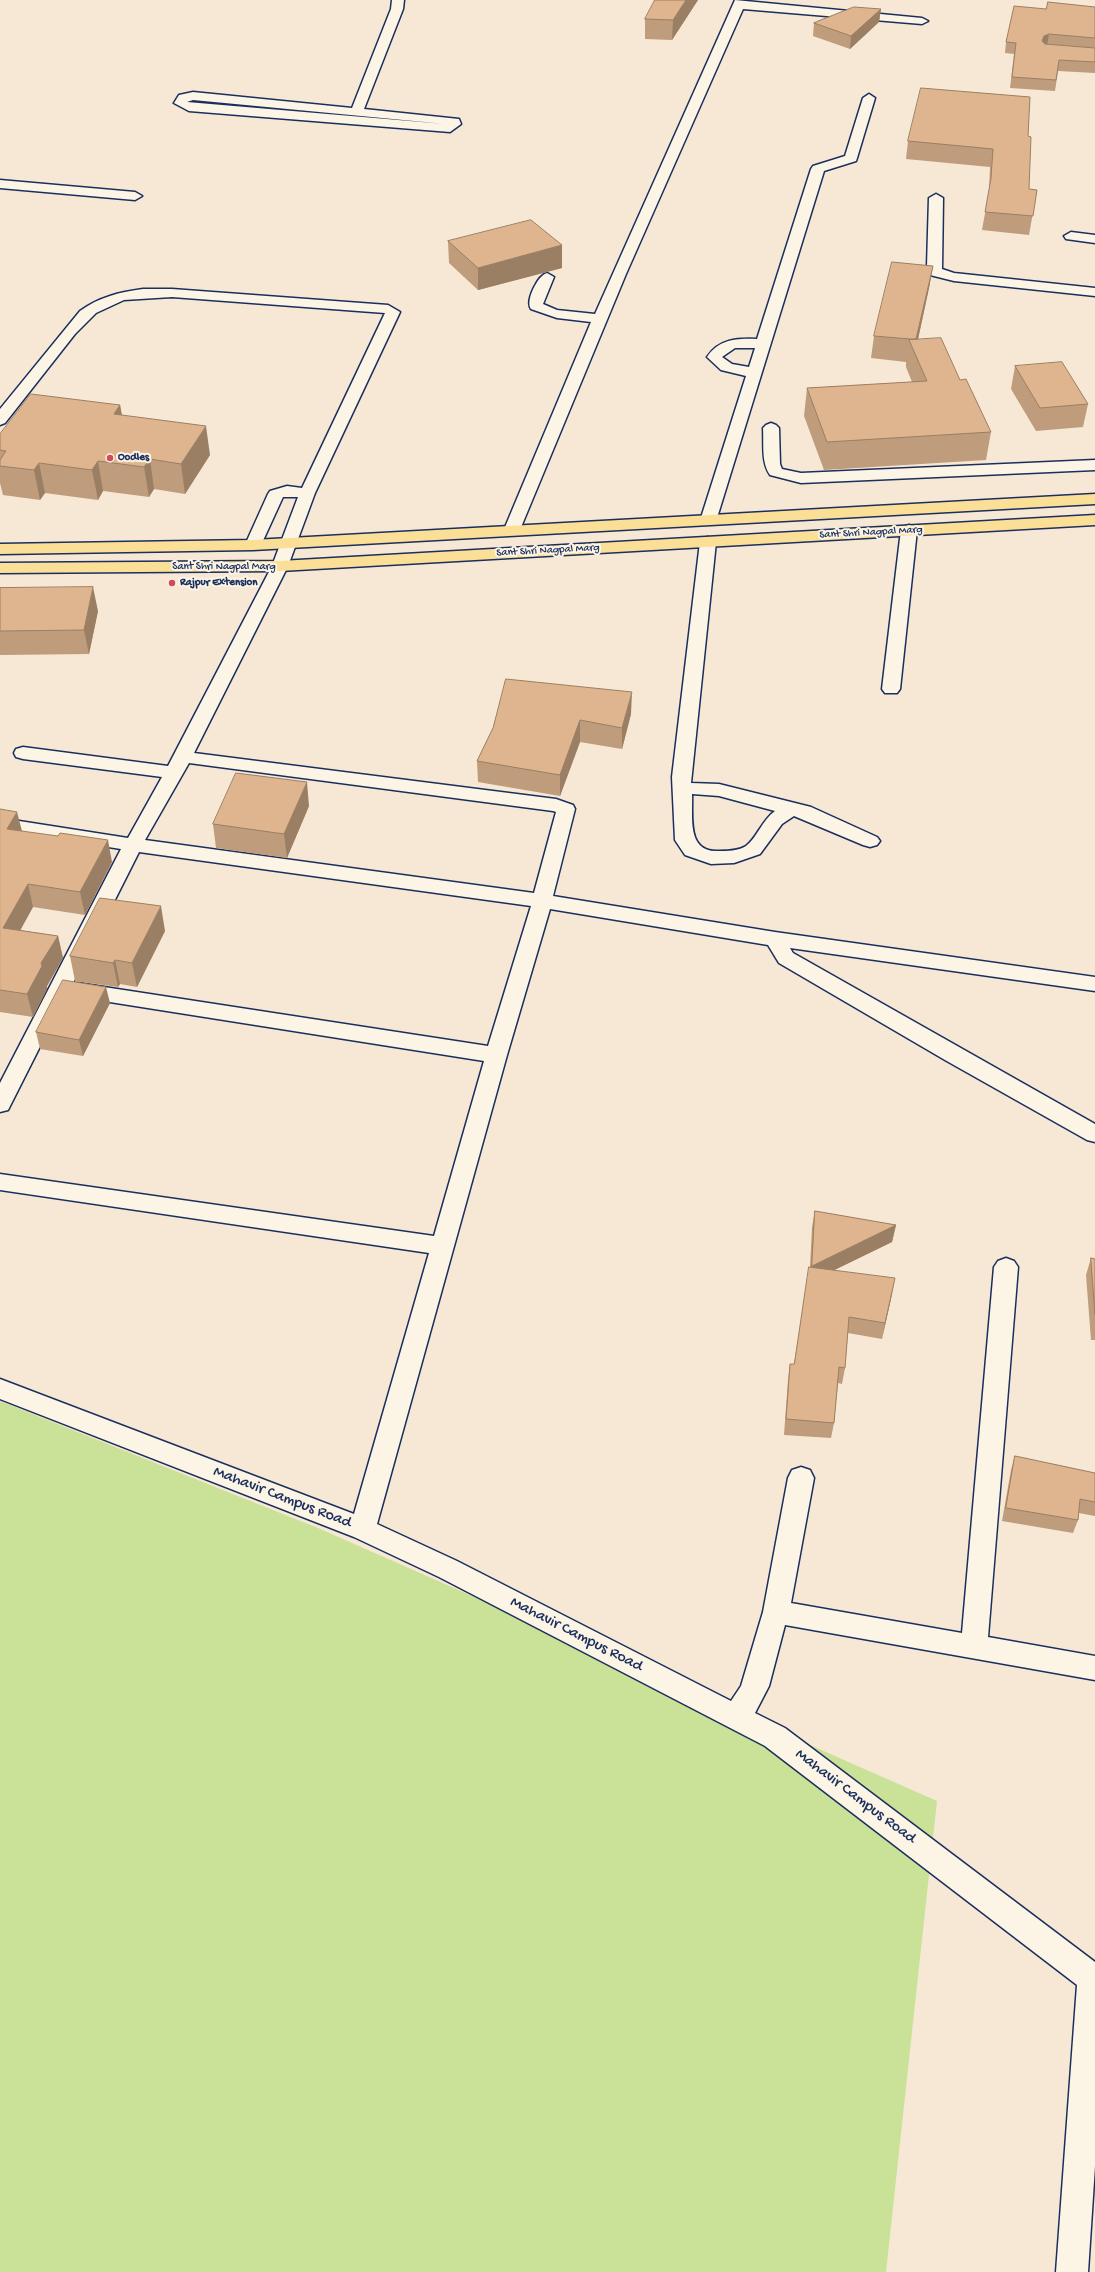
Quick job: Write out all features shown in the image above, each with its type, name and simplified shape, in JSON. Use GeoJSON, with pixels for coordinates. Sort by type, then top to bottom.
{"type":"FeatureCollection","features":[{"type":"Feature","properties":{"kind":"main road","name":"Sant Shri Nagpal Marg"},"geometry":{"type":"LineString","coordinates":[[0,548],[253,545],[1095,499]]}},
{"type":"Feature","properties":{"kind":"main road","name":"Sant Shri Nagpal Marg"},"geometry":{"type":"LineString","coordinates":[[0,568],[280,566],[1095,520]]}},
{"type":"Feature","properties":{"kind":"street"},"geometry":{"type":"LineString","coordinates":[[357,111],[396,9],[398,0]]}},
{"type":"Feature","properties":{"kind":"street"},"geometry":{"type":"LineString","coordinates":[[511,532],[600,319],[740,2],[922,22]]}},
{"type":"Feature","properties":{"kind":"street"},"geometry":{"type":"LineString","coordinates":[[193,96],[357,111],[450,121],[455,122],[455,124],[446,129],[389,125],[189,107],[180,101],[193,96]]}},
{"type":"Feature","properties":{"kind":"street"},"geometry":{"type":"LineString","coordinates":[[708,521],[762,344],[818,169],[851,158],[869,98]]}},
{"type":"Feature","properties":{"kind":"street"},"geometry":{"type":"LineString","coordinates":[[0,184],[135,196]]}},
{"type":"Feature","properties":{"kind":"street"},"geometry":{"type":"LineString","coordinates":[[936,198],[935,272],[954,277],[1095,292]]}},
{"type":"Feature","properties":{"kind":"street"},"geometry":{"type":"LineString","coordinates":[[1071,236],[1095,238]]}},
{"type":"Feature","properties":{"kind":"street"},"geometry":{"type":"LineString","coordinates":[[547,277],[536,301],[536,306],[541,310],[600,319]]}},
{"type":"Feature","properties":{"kind":"street"},"geometry":{"type":"LineString","coordinates":[[0,420],[18,394],[72,328],[96,306],[114,298],[146,293],[172,292],[388,309],[393,312],[307,493],[280,566],[179,765],[133,845],[58,987],[0,1104]]}},
{"type":"Feature","properties":{"kind":"street"},"geometry":{"type":"LineString","coordinates":[[754,372],[720,366],[714,357],[718,350],[729,344],[762,344]]}},
{"type":"Feature","properties":{"kind":"street"},"geometry":{"type":"LineString","coordinates":[[771,428],[772,464],[776,472],[801,478],[1095,465]]}},
{"type":"Feature","properties":{"kind":"street"},"geometry":{"type":"LineString","coordinates":[[253,545],[276,494],[287,491],[307,493]]}},
{"type":"Feature","properties":{"kind":"street"},"geometry":{"type":"LineString","coordinates":[[890,690],[909,530]]}},
{"type":"Feature","properties":{"kind":"street"},"geometry":{"type":"LineString","coordinates":[[708,542],[682,770],[685,840],[692,851],[711,858],[734,857],[753,850],[775,820],[791,809]]}},
{"type":"Feature","properties":{"kind":"street"},"geometry":{"type":"LineString","coordinates":[[23,753],[179,765],[563,806],[566,809],[542,902],[496,1055],[444,1246],[363,1529]]}},
{"type":"Feature","properties":{"kind":"street"},"geometry":{"type":"LineString","coordinates":[[682,788],[718,790],[804,811],[870,841]]}},
{"type":"Feature","properties":{"kind":"street"},"geometry":{"type":"LineString","coordinates":[[0,824],[133,845],[703,926],[775,940],[1095,984]]}},
{"type":"Feature","properties":{"kind":"street"},"geometry":{"type":"LineString","coordinates":[[775,940],[786,958],[953,1056],[1095,1134]]}},
{"type":"Feature","properties":{"kind":"street"},"geometry":{"type":"LineString","coordinates":[[58,987],[496,1055]]}},
{"type":"Feature","properties":{"kind":"street"},"geometry":{"type":"LineString","coordinates":[[0,1182],[444,1246]]}},
{"type":"Feature","properties":{"kind":"street"},"geometry":{"type":"LineString","coordinates":[[974,1647],[1006,1267]]}},
{"type":"Feature","properties":{"kind":"street","name":"Mahavir Campus Road"},"geometry":{"type":"LineString","coordinates":[[0,1389],[363,1529],[448,1569],[776,1737],[1093,1979]]}},
{"type":"Feature","properties":{"kind":"street"},"geometry":{"type":"LineString","coordinates":[[735,1716],[749,1700],[755,1686],[776,1612],[801,1478]]}},
{"type":"Feature","properties":{"kind":"street"},"geometry":{"type":"LineString","coordinates":[[776,1612],[1095,1668]]}},
{"type":"Feature","properties":{"kind":"street"},"geometry":{"type":"LineString","coordinates":[[1072,2272],[1093,1979]]}},
{"type":"Feature","properties":{"kind":"green space"},"geometry":{"type":"Polygon","coordinates":[[[0,1401],[318,1528],[937,1801],[886,2272],[0,2272],[0,1401]]]}},
{"type":"Feature","properties":{"kind":"building"},"geometry":{"type":"Polygon","coordinates":[[[655,0],[686,0],[673,20],[645,19],[655,0]]]}},
{"type":"Feature","properties":{"kind":"building"},"geometry":{"type":"Polygon","coordinates":[[[1048,2],[1095,7],[1095,38],[1049,34],[1044,36],[1042,41],[1045,44],[1095,48],[1095,62],[1059,60],[1056,80],[1012,77],[1016,43],[1006,42],[1014,6],[1046,9],[1048,2]]]}},
{"type":"Feature","properties":{"kind":"building"},"geometry":{"type":"Polygon","coordinates":[[[854,7],[881,9],[851,36],[814,23],[854,7]]]}},
{"type":"Feature","properties":{"kind":"building"},"geometry":{"type":"Polygon","coordinates":[[[921,88],[1030,97],[1028,136],[1031,137],[1029,189],[1037,190],[1033,216],[985,212],[991,178],[993,149],[908,141],[921,88]]]}},
{"type":"Feature","properties":{"kind":"building"},"geometry":{"type":"Polygon","coordinates":[[[531,220],[562,245],[478,268],[448,241],[531,220]]]}},
{"type":"Feature","properties":{"kind":"building"},"geometry":{"type":"Polygon","coordinates":[[[892,262],[933,266],[916,339],[874,336],[892,262]]]}},
{"type":"Feature","properties":{"kind":"building"},"geometry":{"type":"Polygon","coordinates":[[[941,338],[960,380],[966,379],[991,432],[827,442],[807,388],[927,381],[909,340],[941,338]]]}},
{"type":"Feature","properties":{"kind":"building"},"geometry":{"type":"Polygon","coordinates":[[[1062,362],[1088,404],[1040,408],[1015,366],[1062,362]]]}},
{"type":"Feature","properties":{"kind":"building"},"geometry":{"type":"Polygon","coordinates":[[[31,394],[120,405],[114,414],[206,426],[181,464],[150,459],[144,467],[98,461],[92,470],[39,463],[34,470],[0,466],[0,460],[6,451],[0,450],[0,434],[31,394]]]}},
{"type":"Feature","properties":{"kind":"building"},"geometry":{"type":"Polygon","coordinates":[[[93,587],[84,630],[0,631],[0,588],[93,587]]]}},
{"type":"Feature","properties":{"kind":"building"},"geometry":{"type":"Polygon","coordinates":[[[506,679],[632,692],[622,728],[580,720],[560,775],[477,761],[493,728],[506,679]]]}},
{"type":"Feature","properties":{"kind":"building"},"geometry":{"type":"Polygon","coordinates":[[[236,773],[307,782],[284,834],[213,824],[236,773]]]}},
{"type":"Feature","properties":{"kind":"building"},"geometry":{"type":"Polygon","coordinates":[[[0,809],[17,812],[7,829],[58,836],[60,833],[108,840],[80,892],[28,884],[3,928],[58,936],[41,963],[42,966],[27,994],[0,990],[0,809]]]}},
{"type":"Feature","properties":{"kind":"building"},"geometry":{"type":"Polygon","coordinates":[[[100,898],[161,906],[132,963],[115,960],[113,963],[70,956],[100,898]]]}},
{"type":"Feature","properties":{"kind":"building"},"geometry":{"type":"Polygon","coordinates":[[[63,980],[106,987],[79,1040],[36,1032],[63,980]]]}},
{"type":"Feature","properties":{"kind":"building"},"geometry":{"type":"Polygon","coordinates":[[[815,1211],[896,1225],[812,1266],[815,1211]]]}},
{"type":"Feature","properties":{"kind":"building"},"geometry":{"type":"Polygon","coordinates":[[[1091,1258],[1095,1259],[1095,1314],[1091,1258]]]}},
{"type":"Feature","properties":{"kind":"building"},"geometry":{"type":"Polygon","coordinates":[[[809,1267],[895,1278],[885,1323],[849,1317],[845,1368],[839,1367],[834,1423],[786,1419],[790,1364],[794,1364],[809,1267]]]}},
{"type":"Feature","properties":{"kind":"building"},"geometry":{"type":"Polygon","coordinates":[[[1015,1456],[1095,1473],[1095,1502],[1080,1499],[1078,1520],[1006,1508],[1015,1456]]]}},
{"type":"Feature","properties":{"kind":"place","name":"Oodles"},"geometry":{"type":"Point","coordinates":[110,458]}},
{"type":"Feature","properties":{"kind":"place","name":"Rajpur Extension"},"geometry":{"type":"Point","coordinates":[172,583]}}]}
